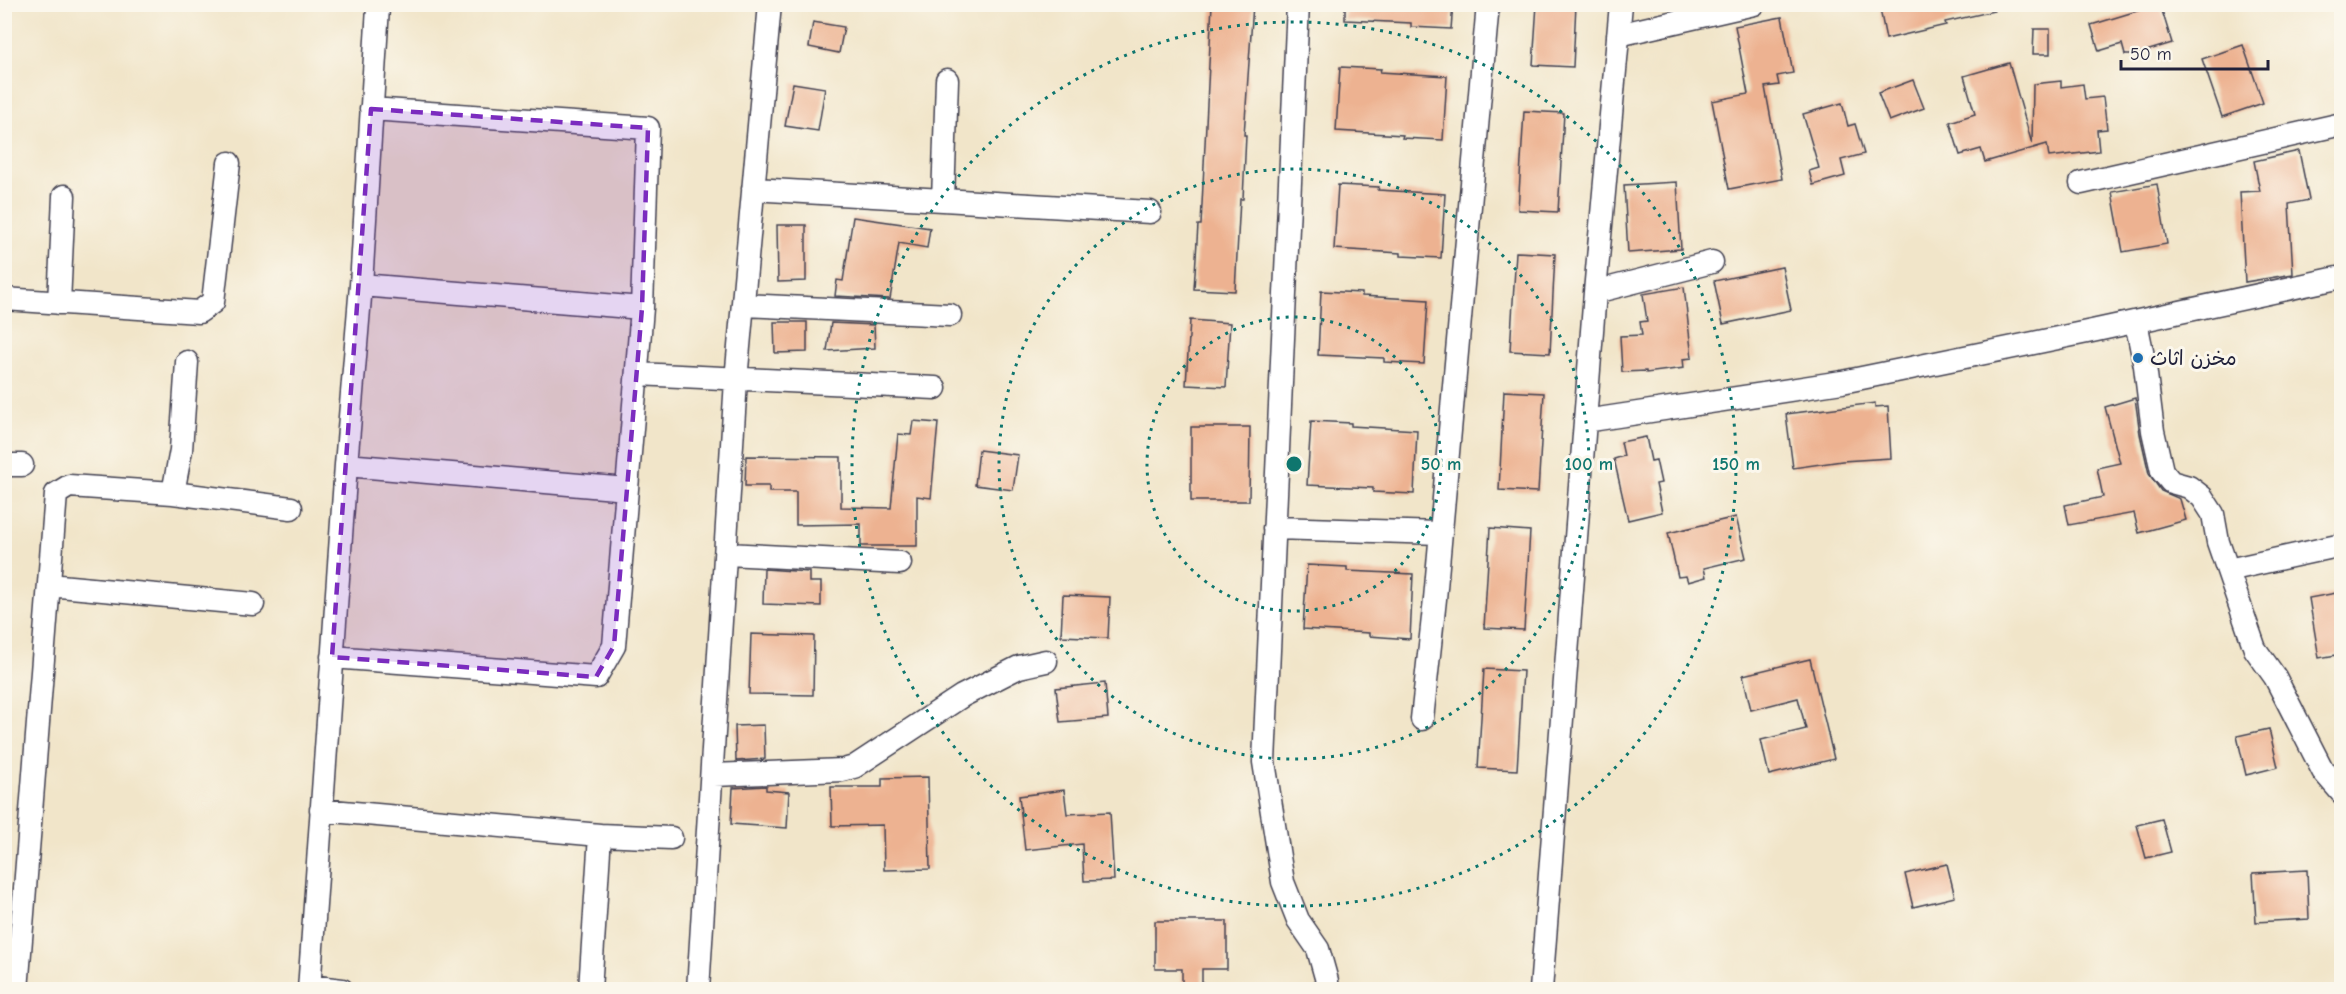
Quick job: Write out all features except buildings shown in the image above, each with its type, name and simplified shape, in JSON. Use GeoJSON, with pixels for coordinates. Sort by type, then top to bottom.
{"type":"FeatureCollection","features":[{"type":"Feature","properties":{"kind":"street"},"geometry":{"type":"LineString","coordinates":[[698,990],[727,554],[736,380],[770,4]]}},
{"type":"Feature","properties":{"kind":"street"},"geometry":{"type":"LineString","coordinates":[[1298,4],[1264,762],[1283,882],[1298,920],[1318,949],[1327,981],[1327,990]]}},
{"type":"Feature","properties":{"kind":"street"},"geometry":{"type":"LineString","coordinates":[[1422,719],[1435,598],[1488,4]]}},
{"type":"Feature","properties":{"kind":"street"},"geometry":{"type":"LineString","coordinates":[[1541,990],[1595,292],[1621,4]]}},
{"type":"Feature","properties":{"kind":"street"},"geometry":{"type":"LineString","coordinates":[[1618,35],[1754,4]]}},
{"type":"Feature","properties":{"kind":"street"},"geometry":{"type":"LineString","coordinates":[[342,990],[309,988],[361,285],[378,7]]}},
{"type":"Feature","properties":{"kind":"street"},"geometry":{"type":"LineString","coordinates":[[943,200],[947,80]]}},
{"type":"Feature","properties":{"kind":"street"},"geometry":{"type":"LineString","coordinates":[[332,657],[596,677],[614,646],[642,308],[648,128],[371,109]]}},
{"type":"Feature","properties":{"kind":"street"},"geometry":{"type":"LineString","coordinates":[[2081,183],[2342,124]]}},
{"type":"Feature","properties":{"kind":"street"},"geometry":{"type":"LineString","coordinates":[[4,299],[199,312],[213,302],[229,163]]}},
{"type":"Feature","properties":{"kind":"street"},"geometry":{"type":"LineString","coordinates":[[753,189],[1150,212]]}},
{"type":"Feature","properties":{"kind":"street"},"geometry":{"type":"LineString","coordinates":[[59,303],[64,196]]}},
{"type":"Feature","properties":{"kind":"street"},"geometry":{"type":"LineString","coordinates":[[1595,292],[1712,262]]}},
{"type":"Feature","properties":{"kind":"street"},"geometry":{"type":"LineString","coordinates":[[1585,421],[1842,382],[2342,277]]}},
{"type":"Feature","properties":{"kind":"street"},"geometry":{"type":"LineString","coordinates":[[361,285],[642,308]]}},
{"type":"Feature","properties":{"kind":"street"},"geometry":{"type":"LineString","coordinates":[[742,305],[950,315]]}},
{"type":"Feature","properties":{"kind":"street"},"geometry":{"type":"LineString","coordinates":[[2136,322],[2145,366],[2153,431],[2162,471],[2170,482],[2189,487],[2202,497],[2212,514],[2218,542],[2255,649],[2275,677],[2323,771],[2342,793]]}},
{"type":"Feature","properties":{"kind":"street"},"geometry":{"type":"LineString","coordinates":[[173,494],[181,450],[187,362]]}},
{"type":"Feature","properties":{"kind":"street"},"geometry":{"type":"LineString","coordinates":[[637,374],[935,388]]}},
{"type":"Feature","properties":{"kind":"street"},"geometry":{"type":"LineString","coordinates":[[346,465],[627,489]]}},
{"type":"Feature","properties":{"kind":"street"},"geometry":{"type":"LineString","coordinates":[[17,990],[56,494],[69,486],[173,494],[291,508]]}},
{"type":"Feature","properties":{"kind":"street"},"geometry":{"type":"LineString","coordinates":[[1274,528],[1440,532]]}},
{"type":"Feature","properties":{"kind":"street"},"geometry":{"type":"LineString","coordinates":[[2228,570],[2342,545]]}},
{"type":"Feature","properties":{"kind":"street"},"geometry":{"type":"LineString","coordinates":[[727,554],[900,563]]}},
{"type":"Feature","properties":{"kind":"street"},"geometry":{"type":"LineString","coordinates":[[49,585],[253,604]]}},
{"type":"Feature","properties":{"kind":"street"},"geometry":{"type":"LineString","coordinates":[[713,775],[843,770],[854,767],[962,696],[1019,667],[1046,661]]}},
{"type":"Feature","properties":{"kind":"street"},"geometry":{"type":"LineString","coordinates":[[321,810],[600,835],[671,838]]}},
{"type":"Feature","properties":{"kind":"street"},"geometry":{"type":"LineString","coordinates":[[590,990],[600,835]]}},
{"type":"Feature","properties":{"kind":"highlighted area"},"geometry":{"type":"Polygon","coordinates":[[[371,109],[648,128],[642,308],[614,646],[596,677],[332,657],[371,109]]]}},
{"type":"Feature","properties":{"kind":"place","name":"مخزن اثاث"},"geometry":{"type":"Point","coordinates":[2138,358]}}]}
